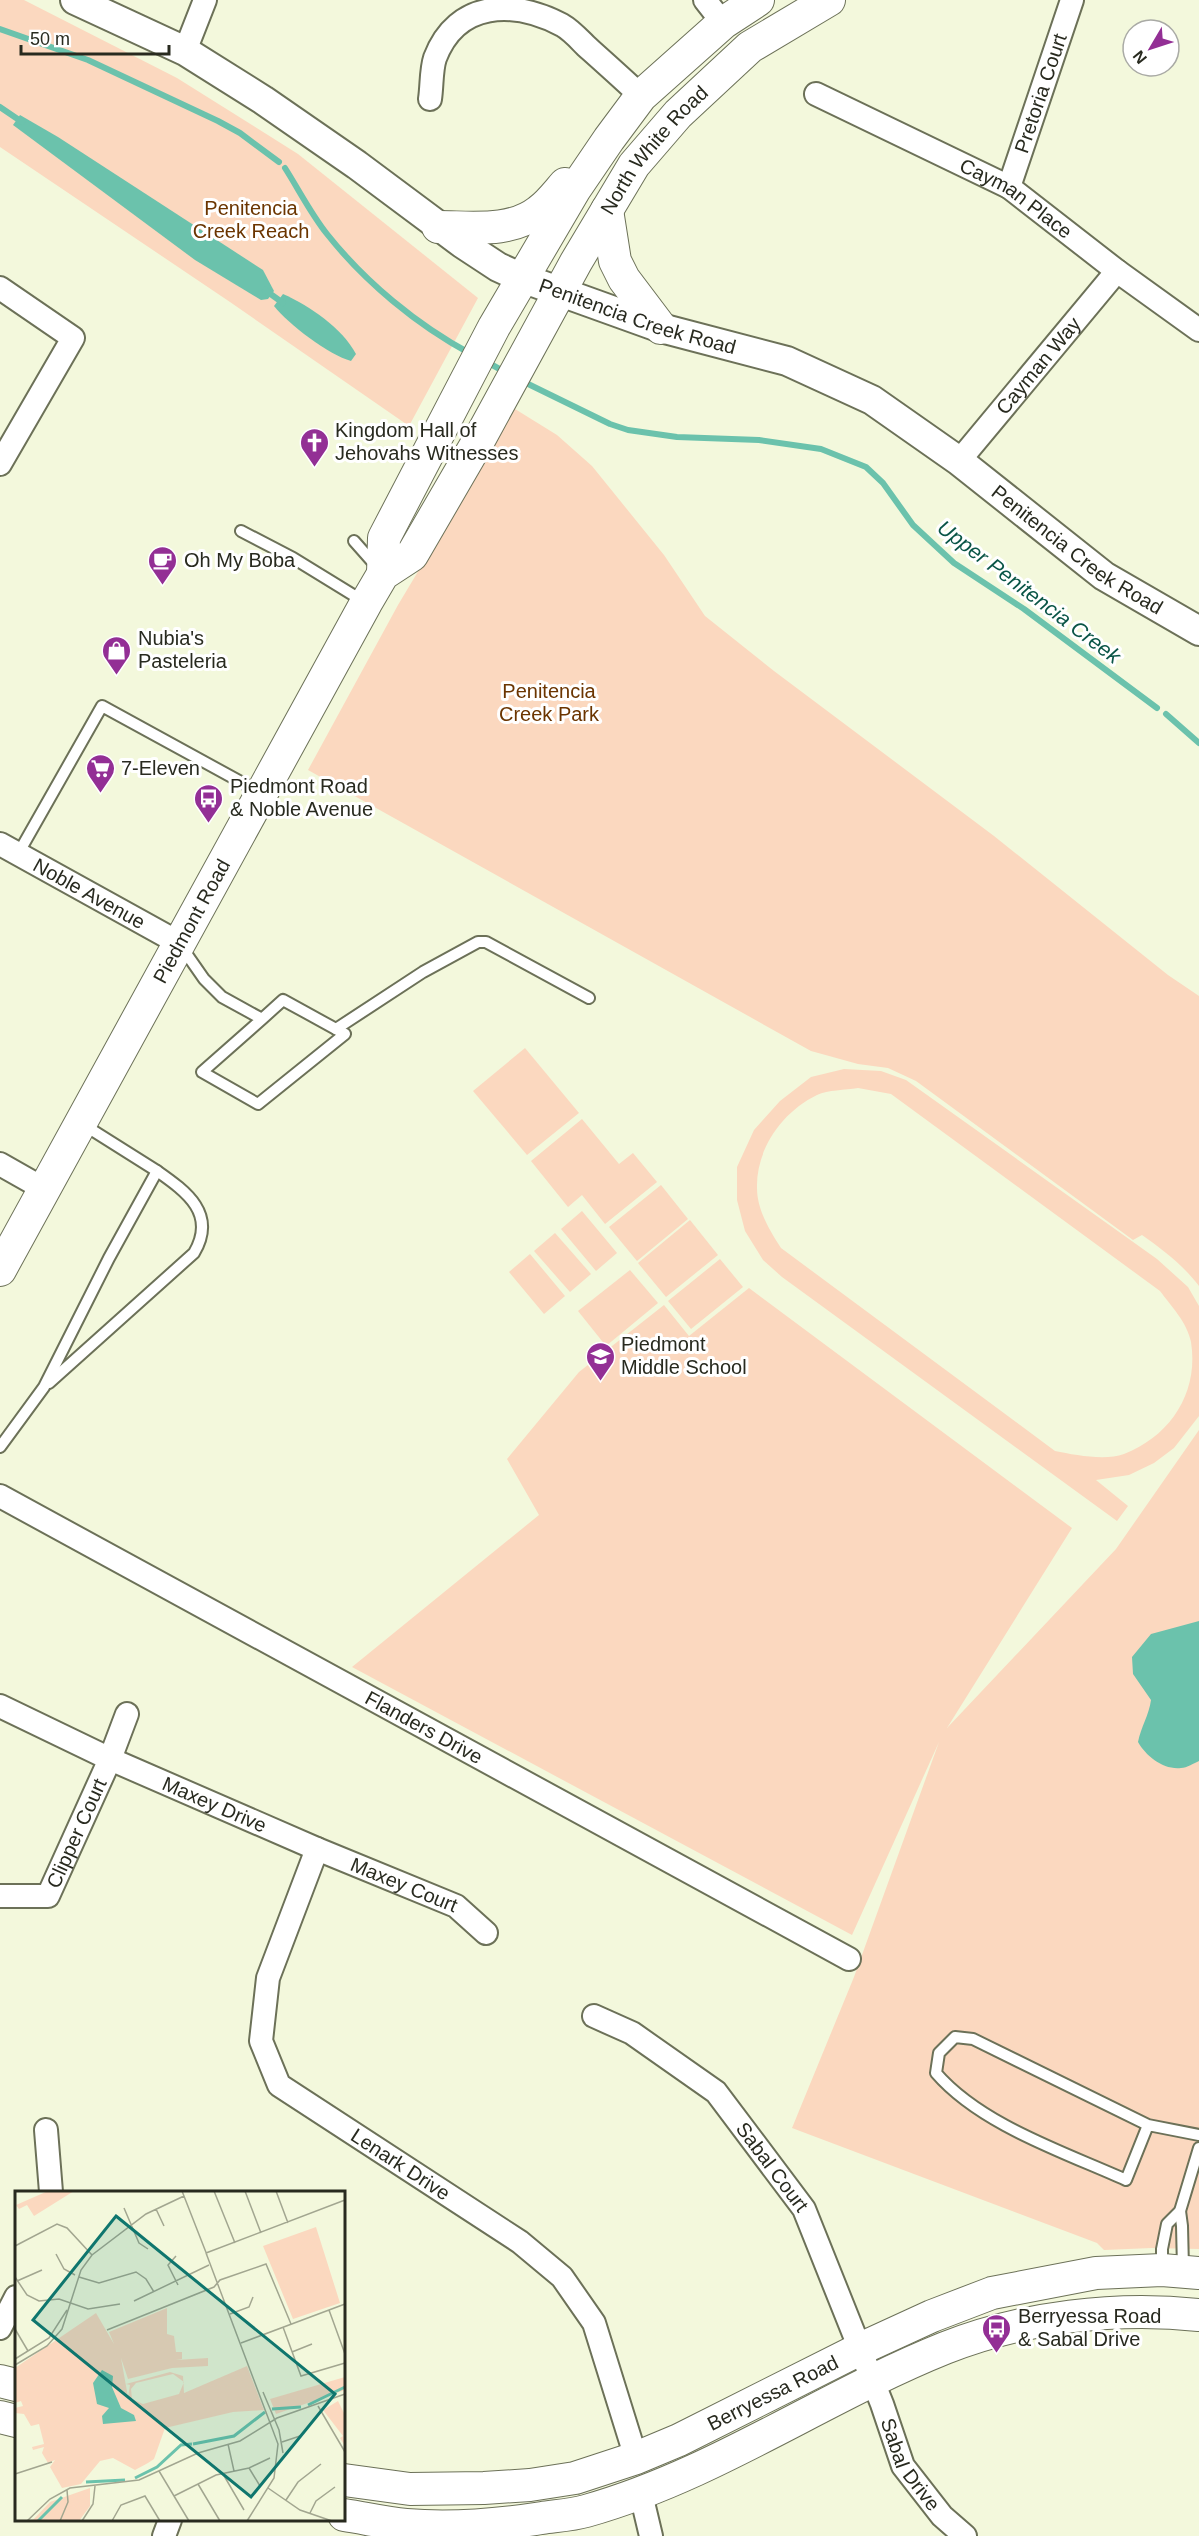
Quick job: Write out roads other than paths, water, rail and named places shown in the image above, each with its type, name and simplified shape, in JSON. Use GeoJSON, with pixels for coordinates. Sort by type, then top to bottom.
{"type":"FeatureCollection","features":[{"type":"Feature","properties":{"kind":"main road","name":"North White Road"},"geometry":{"type":"LineString","coordinates":[[494,327],[590,166],[641,96],[714,11],[758,0]]}},
{"type":"Feature","properties":{"kind":"main road","name":"North White Road"},"geometry":{"type":"LineString","coordinates":[[530,348],[634,165],[686,106],[750,47],[829,0]]}},
{"type":"Feature","properties":{"kind":"main road"},"geometry":{"type":"LineString","coordinates":[[438,227],[487,227],[515,224],[539,211],[566,183],[590,166]]}},
{"type":"Feature","properties":{"kind":"main road"},"geometry":{"type":"LineString","coordinates":[[607,210],[615,261],[624,279],[661,328]]}},
{"type":"Feature","properties":{"kind":"main road","name":"Piedmont Road"},"geometry":{"type":"LineString","coordinates":[[383,574],[384,538],[494,327]]}},
{"type":"Feature","properties":{"kind":"main road","name":"Piedmont Road"},"geometry":{"type":"LineString","coordinates":[[0,1270],[366,603],[383,574],[412,555],[530,348]]}},
{"type":"Feature","properties":{"kind":"main road","name":"Berryessa Road"},"geometry":{"type":"LineString","coordinates":[[345,2480],[410,2489],[530,2485],[575,2478],[636,2458],[679,2440],[860,2349],[932,2316],[992,2293],[1096,2273],[1181,2272]]}},
{"type":"Feature","properties":{"kind":"main road","name":"Berryessa Road"},"geometry":{"type":"LineString","coordinates":[[345,2514],[406,2530],[489,2526],[584,2512],[641,2493],[737,2450],[945,2348],[998,2330],[1097,2313],[1166,2312],[1199,2315]]}},
{"type":"Feature","properties":{"kind":"main road"},"geometry":{"type":"LineString","coordinates":[[0,2381],[15,2385]]}},
{"type":"Feature","properties":{"kind":"main road"},"geometry":{"type":"LineString","coordinates":[[0,2417],[15,2421]]}},
{"type":"Feature","properties":{"kind":"street","name":"Penitencia Creek Road"},"geometry":{"type":"LineString","coordinates":[[75,0],[185,51],[263,99],[357,165],[438,227],[498,267],[522,278],[661,328],[787,361],[872,400],[959,461],[1104,576],[1199,631]]}},
{"type":"Feature","properties":{"kind":"street"},"geometry":{"type":"LineString","coordinates":[[185,51],[205,0]]}},
{"type":"Feature","properties":{"kind":"street","name":"Pretoria Court"},"geometry":{"type":"LineString","coordinates":[[1009,187],[1072,0]]}},
{"type":"Feature","properties":{"kind":"street"},"geometry":{"type":"LineString","coordinates":[[430,99],[434,60],[444,41],[458,25],[476,13],[498,3],[534,11],[564,26],[641,96]]}},
{"type":"Feature","properties":{"kind":"street","name":"Cayman Place"},"geometry":{"type":"LineString","coordinates":[[816,94],[1009,187],[1118,271],[1198,326]]}},
{"type":"Feature","properties":{"kind":"street","name":"Cayman Way"},"geometry":{"type":"LineString","coordinates":[[959,461],[1118,271]]}},
{"type":"Feature","properties":{"kind":"street"},"geometry":{"type":"LineString","coordinates":[[0,288],[73,338],[0,464]]}},
{"type":"Feature","properties":{"kind":"street","name":"Noble Avenue"},"geometry":{"type":"LineString","coordinates":[[9,849],[179,943]]}},
{"type":"Feature","properties":{"kind":"street"},"geometry":{"type":"LineString","coordinates":[[0,1164],[45,1189]]}},
{"type":"Feature","properties":{"kind":"street","name":"Flanders Drive"},"geometry":{"type":"LineString","coordinates":[[0,1496],[849,1959]]}},
{"type":"Feature","properties":{"kind":"street","name":"Maxey Drive"},"geometry":{"type":"LineString","coordinates":[[0,1706],[110,1759],[317,1849]]}},
{"type":"Feature","properties":{"kind":"street"},"geometry":{"type":"LineString","coordinates":[[110,1759],[128,1714]]}},
{"type":"Feature","properties":{"kind":"street","name":"Clipper Court"},"geometry":{"type":"LineString","coordinates":[[0,1896],[48,1896],[110,1759]]}},
{"type":"Feature","properties":{"kind":"street","name":"Maxey Court"},"geometry":{"type":"LineString","coordinates":[[317,1849],[456,1906],[486,1934]]}},
{"type":"Feature","properties":{"kind":"street","name":"Lenark Drive"},"geometry":{"type":"LineString","coordinates":[[317,1849],[268,1978],[261,2041],[279,2085],[520,2242],[562,2277],[594,2323],[636,2458]]}},
{"type":"Feature","properties":{"kind":"street","name":"Sabal Court"},"geometry":{"type":"LineString","coordinates":[[594,2016],[632,2032],[716,2092],[804,2209],[872,2382]]}},
{"type":"Feature","properties":{"kind":"street"},"geometry":{"type":"LineString","coordinates":[[46,2130],[51,2191]]}},
{"type":"Feature","properties":{"kind":"street"},"geometry":{"type":"LineString","coordinates":[[0,2328],[15,2299]]}},
{"type":"Feature","properties":{"kind":"street","name":"Sabal Drive"},"geometry":{"type":"LineString","coordinates":[[872,2382],[903,2466],[942,2516],[965,2536]]}},
{"type":"Feature","properties":{"kind":"street"},"geometry":{"type":"LineString","coordinates":[[406,2530],[410,2489]]}},
{"type":"Feature","properties":{"kind":"street"},"geometry":{"type":"LineString","coordinates":[[641,2493],[651,2536]]}},
{"type":"Feature","properties":{"kind":"street"},"geometry":{"type":"LineString","coordinates":[[164,2536],[170,2521]]}},
{"type":"Feature","properties":{"kind":"lane"},"geometry":{"type":"LineString","coordinates":[[241,531],[293,558],[366,603]]}},
{"type":"Feature","properties":{"kind":"lane"},"geometry":{"type":"LineString","coordinates":[[354,541],[383,574]]}},
{"type":"Feature","properties":{"kind":"lane"},"geometry":{"type":"LineString","coordinates":[[9,849],[102,706],[262,793]]}},
{"type":"Feature","properties":{"kind":"lane"},"geometry":{"type":"LineString","coordinates":[[336,1029],[423,972],[478,942],[486,942],[590,998]]}},
{"type":"Feature","properties":{"kind":"lane"},"geometry":{"type":"LineString","coordinates":[[179,943],[204,979],[222,997],[262,1019]]}},
{"type":"Feature","properties":{"kind":"lane"},"geometry":{"type":"LineString","coordinates":[[283,1000],[345,1034],[258,1104],[202,1072],[262,1019],[283,1000]]}},
{"type":"Feature","properties":{"kind":"lane"},"geometry":{"type":"LineString","coordinates":[[44,1387],[194,1253],[199,1245],[203,1228],[197,1206],[183,1190],[81,1123]]}},
{"type":"Feature","properties":{"kind":"lane"},"geometry":{"type":"LineString","coordinates":[[0,1447],[44,1387],[109,1258],[157,1171]]}},
{"type":"Feature","properties":{"kind":"lane"},"geometry":{"type":"LineString","coordinates":[[1148,2125],[1126,2180],[1004,2124],[953,2092],[936,2073],[939,2053],[955,2037],[973,2038],[1148,2125],[1199,2135]]}},
{"type":"Feature","properties":{"kind":"lane"},"geometry":{"type":"LineString","coordinates":[[1181,2272],[1162,2249],[1167,2224],[1179,2211],[1199,2148]]}},
{"type":"Feature","properties":{"kind":"lane"},"geometry":{"type":"LineString","coordinates":[[1179,2211],[1182,2226],[1181,2272]]}},
{"type":"Feature","properties":{"kind":"water"},"geometry":{"type":"Polygon","coordinates":[[[20,115],[58,137],[263,270],[274,291],[268,299],[261,300],[195,260],[13,125],[20,115]]]}},
{"type":"Feature","properties":{"kind":"water"},"geometry":{"type":"Polygon","coordinates":[[[283,294],[314,311],[334,327],[356,354],[351,361],[321,346],[280,313],[274,306],[283,294]]]}},
{"type":"Feature","properties":{"kind":"water"},"geometry":{"type":"Polygon","coordinates":[[[1199,1621],[1199,1761],[1181,1768],[1168,1767],[1156,1761],[1138,1742],[1151,1700],[1133,1674],[1132,1657],[1151,1634],[1199,1621]]]}},
{"type":"Feature","properties":{"kind":"waterway","name":"Upper Penitencia Creek"},"geometry":{"type":"LineString","coordinates":[[0,29],[88,60],[218,121],[240,133],[279,162]]}},
{"type":"Feature","properties":{"kind":"waterway"},"geometry":{"type":"LineString","coordinates":[[0,107],[22,122]]}},
{"type":"Feature","properties":{"kind":"waterway","name":"Upper Penitencia Creek"},"geometry":{"type":"LineString","coordinates":[[285,168],[321,226],[358,269],[412,316],[471,354]]}},
{"type":"Feature","properties":{"kind":"waterway"},"geometry":{"type":"LineString","coordinates":[[265,290],[283,303]]}},
{"type":"Feature","properties":{"kind":"waterway","name":"Upper Penitencia Creek"},"geometry":{"type":"LineString","coordinates":[[485,361],[505,372]]}},
{"type":"Feature","properties":{"kind":"waterway","name":"Upper Penitencia Creek"},"geometry":{"type":"LineString","coordinates":[[522,381],[610,424],[628,430],[677,437],[759,440],[821,449],[866,467],[883,483],[913,525],[954,563],[1024,609],[1157,708]]}},
{"type":"Feature","properties":{"kind":"waterway","name":"Upper Penitencia Creek"},"geometry":{"type":"LineString","coordinates":[[1166,714],[1199,743]]}},
{"type":"Feature","properties":{"kind":"place","name":"Kingdom Hall of Jehovahs Witnesses"},"geometry":{"type":"Point","coordinates":[314,468]}},
{"type":"Feature","properties":{"kind":"place","name":"Oh My Boba"},"geometry":{"type":"Point","coordinates":[163,586]}},
{"type":"Feature","properties":{"kind":"place","name":"Nubia's Pasteleria"},"geometry":{"type":"Point","coordinates":[117,676]}},
{"type":"Feature","properties":{"kind":"place","name":"7-Eleven"},"geometry":{"type":"Point","coordinates":[100,794]}},
{"type":"Feature","properties":{"kind":"place","name":"Piedmont Road & Noble Avenue"},"geometry":{"type":"Point","coordinates":[209,824]}},
{"type":"Feature","properties":{"kind":"place","name":"Piedmont Middle School"},"geometry":{"type":"Point","coordinates":[600,1382]}},
{"type":"Feature","properties":{"kind":"place","name":"Berryessa Road & Sabal Drive"},"geometry":{"type":"Point","coordinates":[997,2354]}},
{"type":"Feature","properties":{"kind":"park label","name":"Penitencia Creek Reach"},"geometry":{"type":"Point","coordinates":[251,220]}},
{"type":"Feature","properties":{"kind":"park label","name":"Penitencia Creek Park"},"geometry":{"type":"Point","coordinates":[549,702]}}]}
